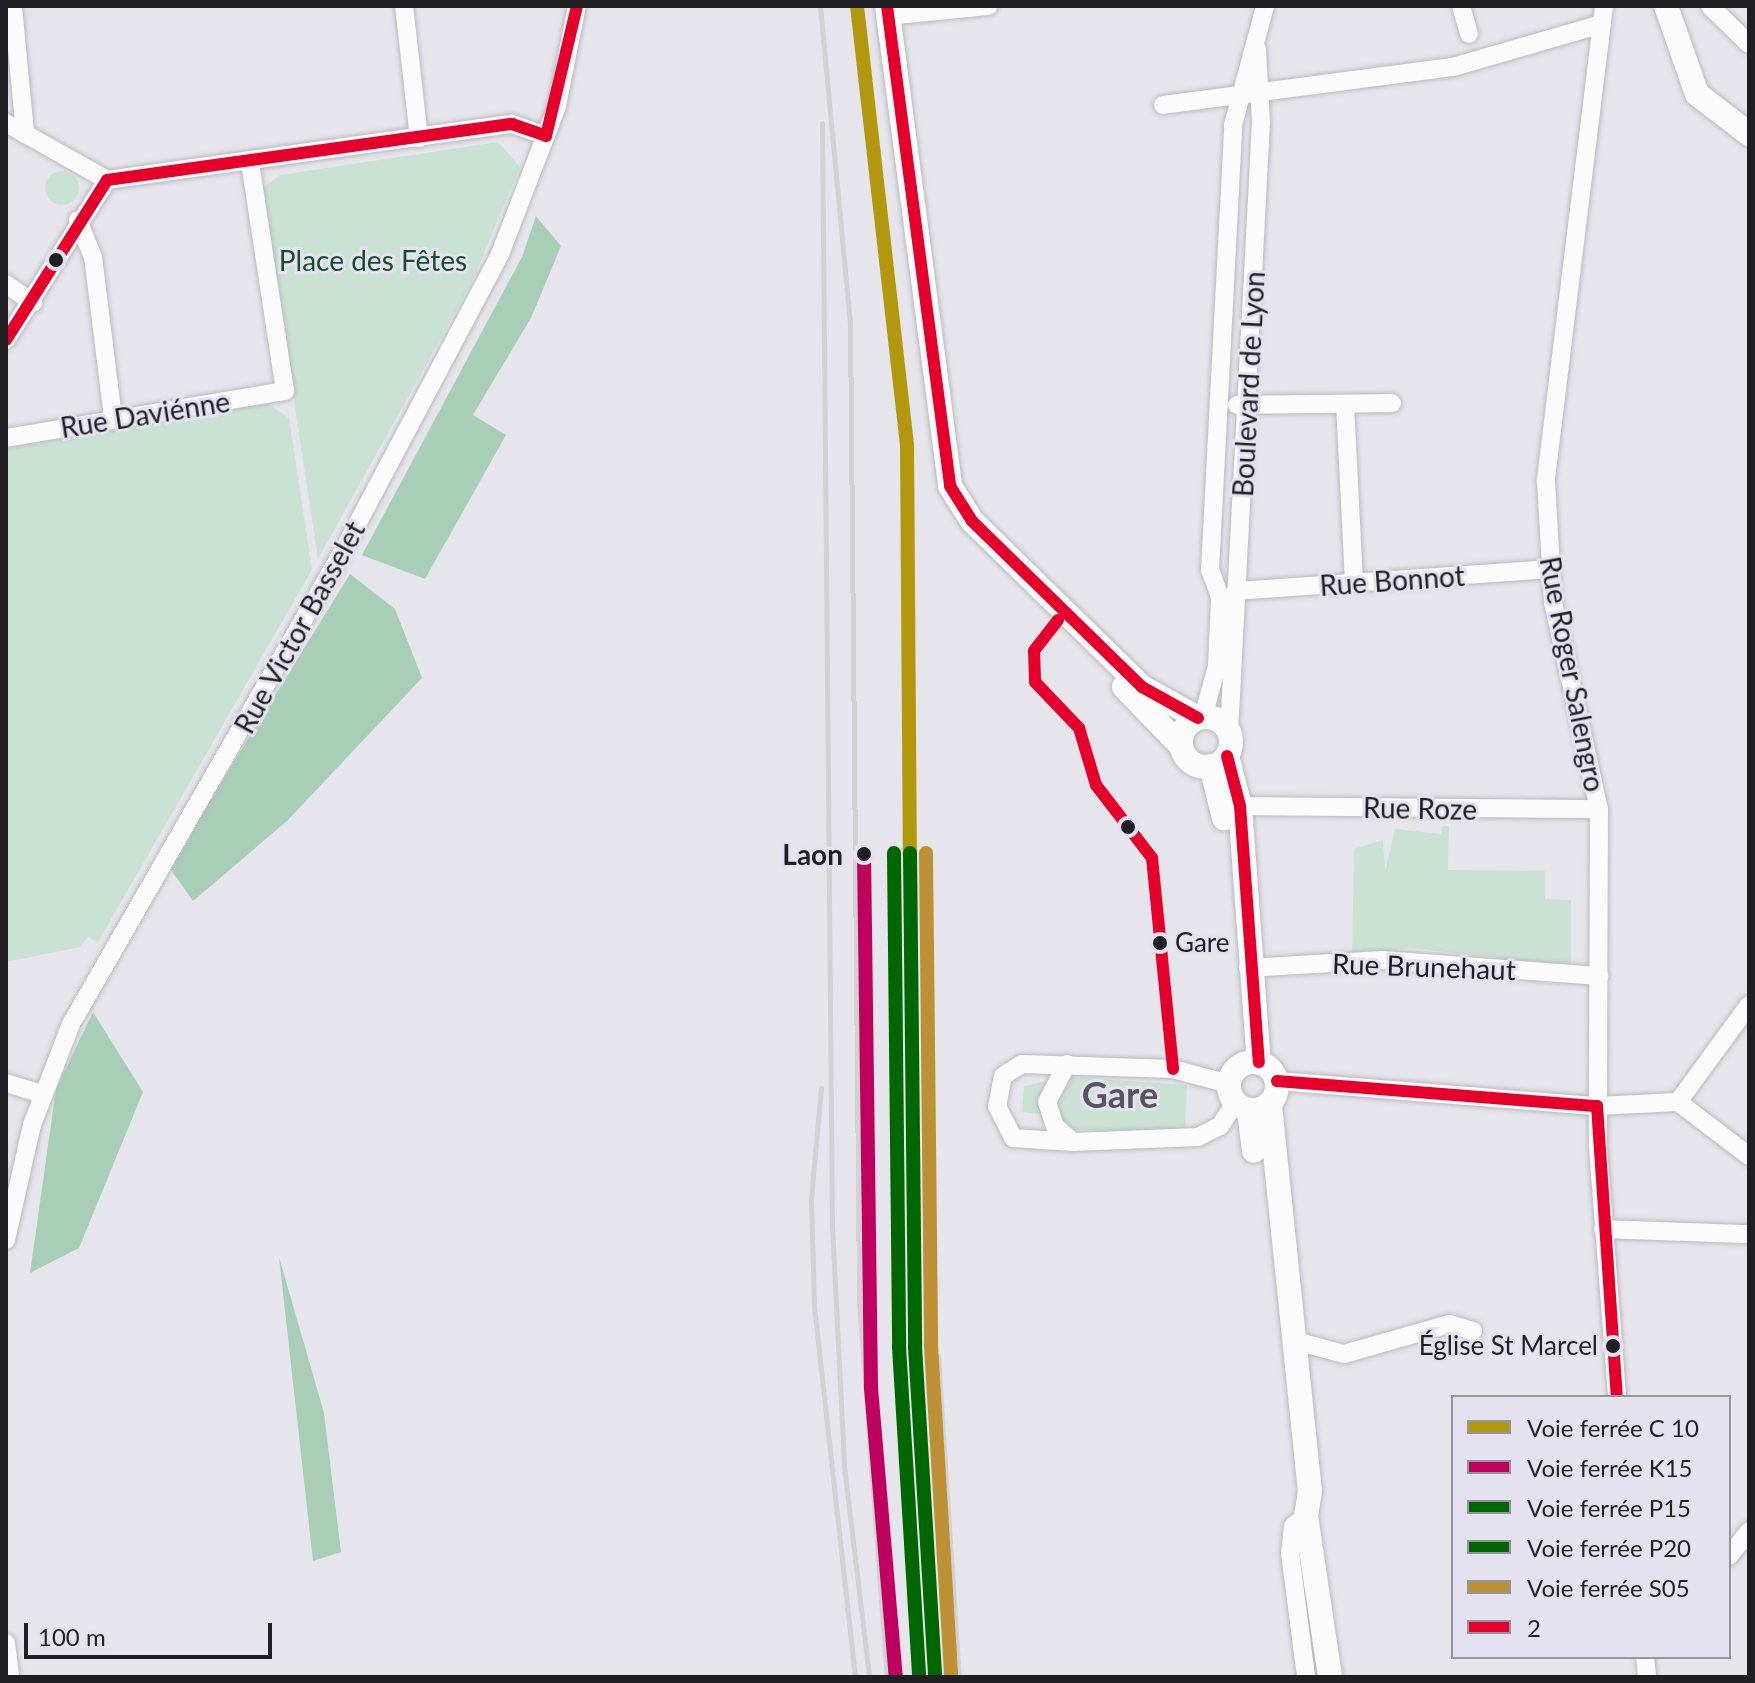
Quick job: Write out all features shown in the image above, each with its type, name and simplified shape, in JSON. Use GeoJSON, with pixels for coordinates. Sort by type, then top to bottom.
{"type":"FeatureCollection","features":[{"type":"Feature","properties":{"kind":"main road"},"geometry":{"type":"LineString","coordinates":[[1666,6],[1697,94],[1749,134]]}},
{"type":"Feature","properties":{"kind":"main road"},"geometry":{"type":"LineString","coordinates":[[888,11],[946,473],[963,510],[1027,577],[1142,687],[1200,718],[1223,752],[1195,765],[1181,746],[1058,620],[1027,577]]}},
{"type":"Feature","properties":{"kind":"main road"},"geometry":{"type":"LineString","coordinates":[[1181,746],[1185,729],[1200,718]]}},
{"type":"Feature","properties":{"kind":"main road","name":"Boulevard de Lyon"},"geometry":{"type":"LineString","coordinates":[[1223,752],[1240,806],[1252,1087]]}},
{"type":"Feature","properties":{"kind":"main road","name":"Boulevard de Lyon"},"geometry":{"type":"LineString","coordinates":[[1223,752],[1224,804],[1252,1087]]}},
{"type":"Feature","properties":{"kind":"main road"},"geometry":{"type":"LineString","coordinates":[[1252,1087],[1292,1340],[1310,1491],[1306,1516],[1330,1677]]}},
{"type":"Feature","properties":{"kind":"main road"},"geometry":{"type":"LineString","coordinates":[[1252,1087],[1294,1495],[1306,1516]]}},
{"type":"Feature","properties":{"kind":"street"},"geometry":{"type":"LineString","coordinates":[[13,6],[13,85],[25,134]]}},
{"type":"Feature","properties":{"kind":"street"},"geometry":{"type":"LineString","coordinates":[[404,6],[419,138]]}},
{"type":"Feature","properties":{"kind":"street","name":"Rue Victor Basselet"},"geometry":{"type":"LineString","coordinates":[[6,1240],[42,1094],[93,983],[448,358],[546,136],[577,6]]}},
{"type":"Feature","properties":{"kind":"street"},"geometry":{"type":"LineString","coordinates":[[888,11],[989,6]]}},
{"type":"Feature","properties":{"kind":"street","name":"Boulevard de Lyon"},"geometry":{"type":"LineString","coordinates":[[1200,718],[1217,666],[1220,597],[1210,570],[1239,97],[1265,6]]}},
{"type":"Feature","properties":{"kind":"street"},"geometry":{"type":"LineString","coordinates":[[1461,6],[1469,34]]}},
{"type":"Feature","properties":{"kind":"street"},"geometry":{"type":"LineString","coordinates":[[1710,6],[1749,44]]}},
{"type":"Feature","properties":{"kind":"street"},"geometry":{"type":"LineString","coordinates":[[1163,105],[1453,67],[1603,15]]}},
{"type":"Feature","properties":{"kind":"street","name":"Rue Roger Salengro"},"geometry":{"type":"LineString","coordinates":[[1603,15],[1546,481],[1549,569],[1599,809],[1597,1106],[1603,1229],[1617,1395]]}},
{"type":"Feature","properties":{"kind":"street","name":"Boulevard de Lyon"},"geometry":{"type":"LineString","coordinates":[[1223,752],[1247,405],[1260,93],[1256,34]]}},
{"type":"Feature","properties":{"kind":"street"},"geometry":{"type":"LineString","coordinates":[[6,123],[107,180],[523,123],[546,136]]}},
{"type":"Feature","properties":{"kind":"street","name":"Rue Daviénne"},"geometry":{"type":"LineString","coordinates":[[6,438],[285,391],[250,162]]}},
{"type":"Feature","properties":{"kind":"street"},"geometry":{"type":"LineString","coordinates":[[6,340],[33,303],[78,220],[107,180]]}},
{"type":"Feature","properties":{"kind":"street"},"geometry":{"type":"LineString","coordinates":[[78,220],[93,257],[113,418]]}},
{"type":"Feature","properties":{"kind":"street"},"geometry":{"type":"LineString","coordinates":[[6,284],[33,303]]}},
{"type":"Feature","properties":{"kind":"street"},"geometry":{"type":"LineString","coordinates":[[1218,405],[1392,403]]}},
{"type":"Feature","properties":{"kind":"street"},"geometry":{"type":"LineString","coordinates":[[1345,404],[1354,583]]}},
{"type":"Feature","properties":{"kind":"street","name":"Rue Bonnot"},"geometry":{"type":"LineString","coordinates":[[1236,591],[1549,569]]}},
{"type":"Feature","properties":{"kind":"street","name":"Rue Roze"},"geometry":{"type":"LineString","coordinates":[[1240,806],[1599,809]]}},
{"type":"Feature","properties":{"kind":"street","name":"Rue Brunehaut"},"geometry":{"type":"LineString","coordinates":[[1248,968],[1382,960],[1599,976]]}},
{"type":"Feature","properties":{"kind":"street"},"geometry":{"type":"LineString","coordinates":[[1678,1102],[1749,1005]]}},
{"type":"Feature","properties":{"kind":"street"},"geometry":{"type":"LineString","coordinates":[[1067,1064],[1047,1102],[1055,1126],[1073,1142]]}},
{"type":"Feature","properties":{"kind":"street"},"geometry":{"type":"LineString","coordinates":[[1252,1087],[1220,1126],[1198,1137],[1073,1142],[1013,1138],[997,1106],[1010,1068],[1067,1064],[1173,1069],[1252,1087],[1597,1106],[1678,1102],[1749,1156]]}},
{"type":"Feature","properties":{"kind":"street"},"geometry":{"type":"LineString","coordinates":[[6,1083],[42,1094]]}},
{"type":"Feature","properties":{"kind":"street"},"geometry":{"type":"LineString","coordinates":[[1603,1229],[1749,1234]]}},
{"type":"Feature","properties":{"kind":"street"},"geometry":{"type":"LineString","coordinates":[[1292,1340],[1344,1354],[1449,1324],[1473,1331]]}},
{"type":"Feature","properties":{"kind":"street"},"geometry":{"type":"LineString","coordinates":[[1306,1516],[1293,1526],[1290,1553],[1306,1677]]}},
{"type":"Feature","properties":{"kind":"street"},"geometry":{"type":"LineString","coordinates":[[1731,1554],[1749,1531]]}},
{"type":"Feature","properties":{"kind":"street"},"geometry":{"type":"LineString","coordinates":[[6,1643],[10,1677]]}},
{"type":"Feature","properties":{"kind":"green space","name":"Place des Fêtes"},"geometry":{"type":"Polygon","coordinates":[[[498,142],[520,167],[471,284],[318,559],[262,189],[280,175],[498,142]]]}},
{"type":"Feature","properties":{"kind":"green space"},"geometry":{"type":"Polygon","coordinates":[[[62,171],[74,176],[79,188],[74,200],[62,205],[50,200],[45,188],[50,176],[62,171]]]}},
{"type":"Feature","properties":{"kind":"green space"},"geometry":{"type":"Polygon","coordinates":[[[536,216],[561,246],[531,318],[473,415],[506,435],[425,579],[362,555],[522,257],[536,216]]]}},
{"type":"Feature","properties":{"kind":"green space"},"geometry":{"type":"Polygon","coordinates":[[[267,403],[289,418],[312,570],[98,942],[87,937],[80,947],[6,962],[6,449],[267,403]]]}},
{"type":"Feature","properties":{"kind":"green space"},"geometry":{"type":"Polygon","coordinates":[[[350,574],[395,609],[422,678],[287,821],[193,901],[169,867],[350,574]]]}},
{"type":"Feature","properties":{"kind":"green space"},"geometry":{"type":"Polygon","coordinates":[[[1442,826],[1449,826],[1448,870],[1545,871],[1545,899],[1571,900],[1571,966],[1410,948],[1352,956],[1354,849],[1383,840],[1385,872],[1395,829],[1441,834],[1442,826]]]}},
{"type":"Feature","properties":{"kind":"green space"},"geometry":{"type":"Polygon","coordinates":[[[93,1012],[143,1092],[79,1248],[30,1273],[56,1089],[93,1012]]]}},
{"type":"Feature","properties":{"kind":"green space"},"geometry":{"type":"Polygon","coordinates":[[[1068,1077],[1187,1085],[1185,1130],[1075,1130],[1056,1116],[1022,1112],[1024,1086],[1068,1077]]]}},
{"type":"Feature","properties":{"kind":"green space"},"geometry":{"type":"Polygon","coordinates":[[[279,1257],[324,1413],[341,1552],[313,1561],[279,1257]]]}},
{"type":"Feature","properties":{"kind":"railway"},"geometry":{"type":"LineString","coordinates":[[820,6],[850,321],[859,1300],[887,1677]]}},
{"type":"Feature","properties":{"kind":"railway"},"geometry":{"type":"LineString","coordinates":[[822,123],[832,1226],[844,1466],[869,1677]]}},
{"type":"Feature","properties":{"kind":"railway"},"geometry":{"type":"LineString","coordinates":[[821,1088],[811,1198],[814,1306],[855,1677]]}},
{"type":"Feature","properties":{"kind":"railway"},"geometry":{"type":"LineString","coordinates":[[938,1356],[959,1677]]}},
{"type":"Feature","properties":{"kind":"transit line","name":"2"},"geometry":{"type":"LineString","coordinates":[[546,136],[577,6]]}},
{"type":"Feature","properties":{"kind":"transit line"},"geometry":{"type":"LineString","coordinates":[[857,6],[907,444],[910,853]]}},
{"type":"Feature","properties":{"kind":"transit line","name":"2"},"geometry":{"type":"LineString","coordinates":[[887,6],[950,486],[972,521],[1142,687],[1198,718]]}},
{"type":"Feature","properties":{"kind":"transit line","name":"2"},"geometry":{"type":"LineString","coordinates":[[6,340],[107,180],[512,124],[546,136]]}},
{"type":"Feature","properties":{"kind":"transit line","name":"2"},"geometry":{"type":"LineString","coordinates":[[1058,620],[1034,651],[1035,682],[1079,728],[1096,785],[1152,858],[1173,1069]]}},
{"type":"Feature","properties":{"kind":"transit line","name":"2"},"geometry":{"type":"LineString","coordinates":[[1227,756],[1240,806],[1259,1062]]}},
{"type":"Feature","properties":{"kind":"transit line","name":"2"},"geometry":{"type":"LineString","coordinates":[[1277,1081],[1597,1106]]}},
{"type":"Feature","properties":{"kind":"transit line","name":"2"},"geometry":{"type":"LineString","coordinates":[[1597,1106],[1617,1395]]}},
{"type":"Feature","properties":{"kind":"rail line","name":"P20"},"geometry":{"type":"LineString","coordinates":[[894,853],[899,1347],[919,1677]]}},
{"type":"Feature","properties":{"kind":"rail line","name":"P15"},"geometry":{"type":"LineString","coordinates":[[910,853],[915,1347],[935,1677]]}},
{"type":"Feature","properties":{"kind":"rail line","name":"S05"},"geometry":{"type":"LineString","coordinates":[[926,853],[931,1346],[951,1676]]}},
{"type":"Feature","properties":{"kind":"rail line","name":"K15"},"geometry":{"type":"LineString","coordinates":[[864,854],[871,1388],[896,1677]]}},
{"type":"Feature","properties":{"kind":"place","name":"Laon"},"geometry":{"type":"Point","coordinates":[864,854]}},
{"type":"Feature","properties":{"kind":"place","name":"Gare"},"geometry":{"type":"Point","coordinates":[1160,943]}},
{"type":"Feature","properties":{"kind":"place","name":"Église St Marcel"},"geometry":{"type":"Point","coordinates":[1613,1346]}},
{"type":"Feature","properties":{"kind":"district","name":"Gare"},"geometry":{"type":"Point","coordinates":[1120,1095]}}]}
